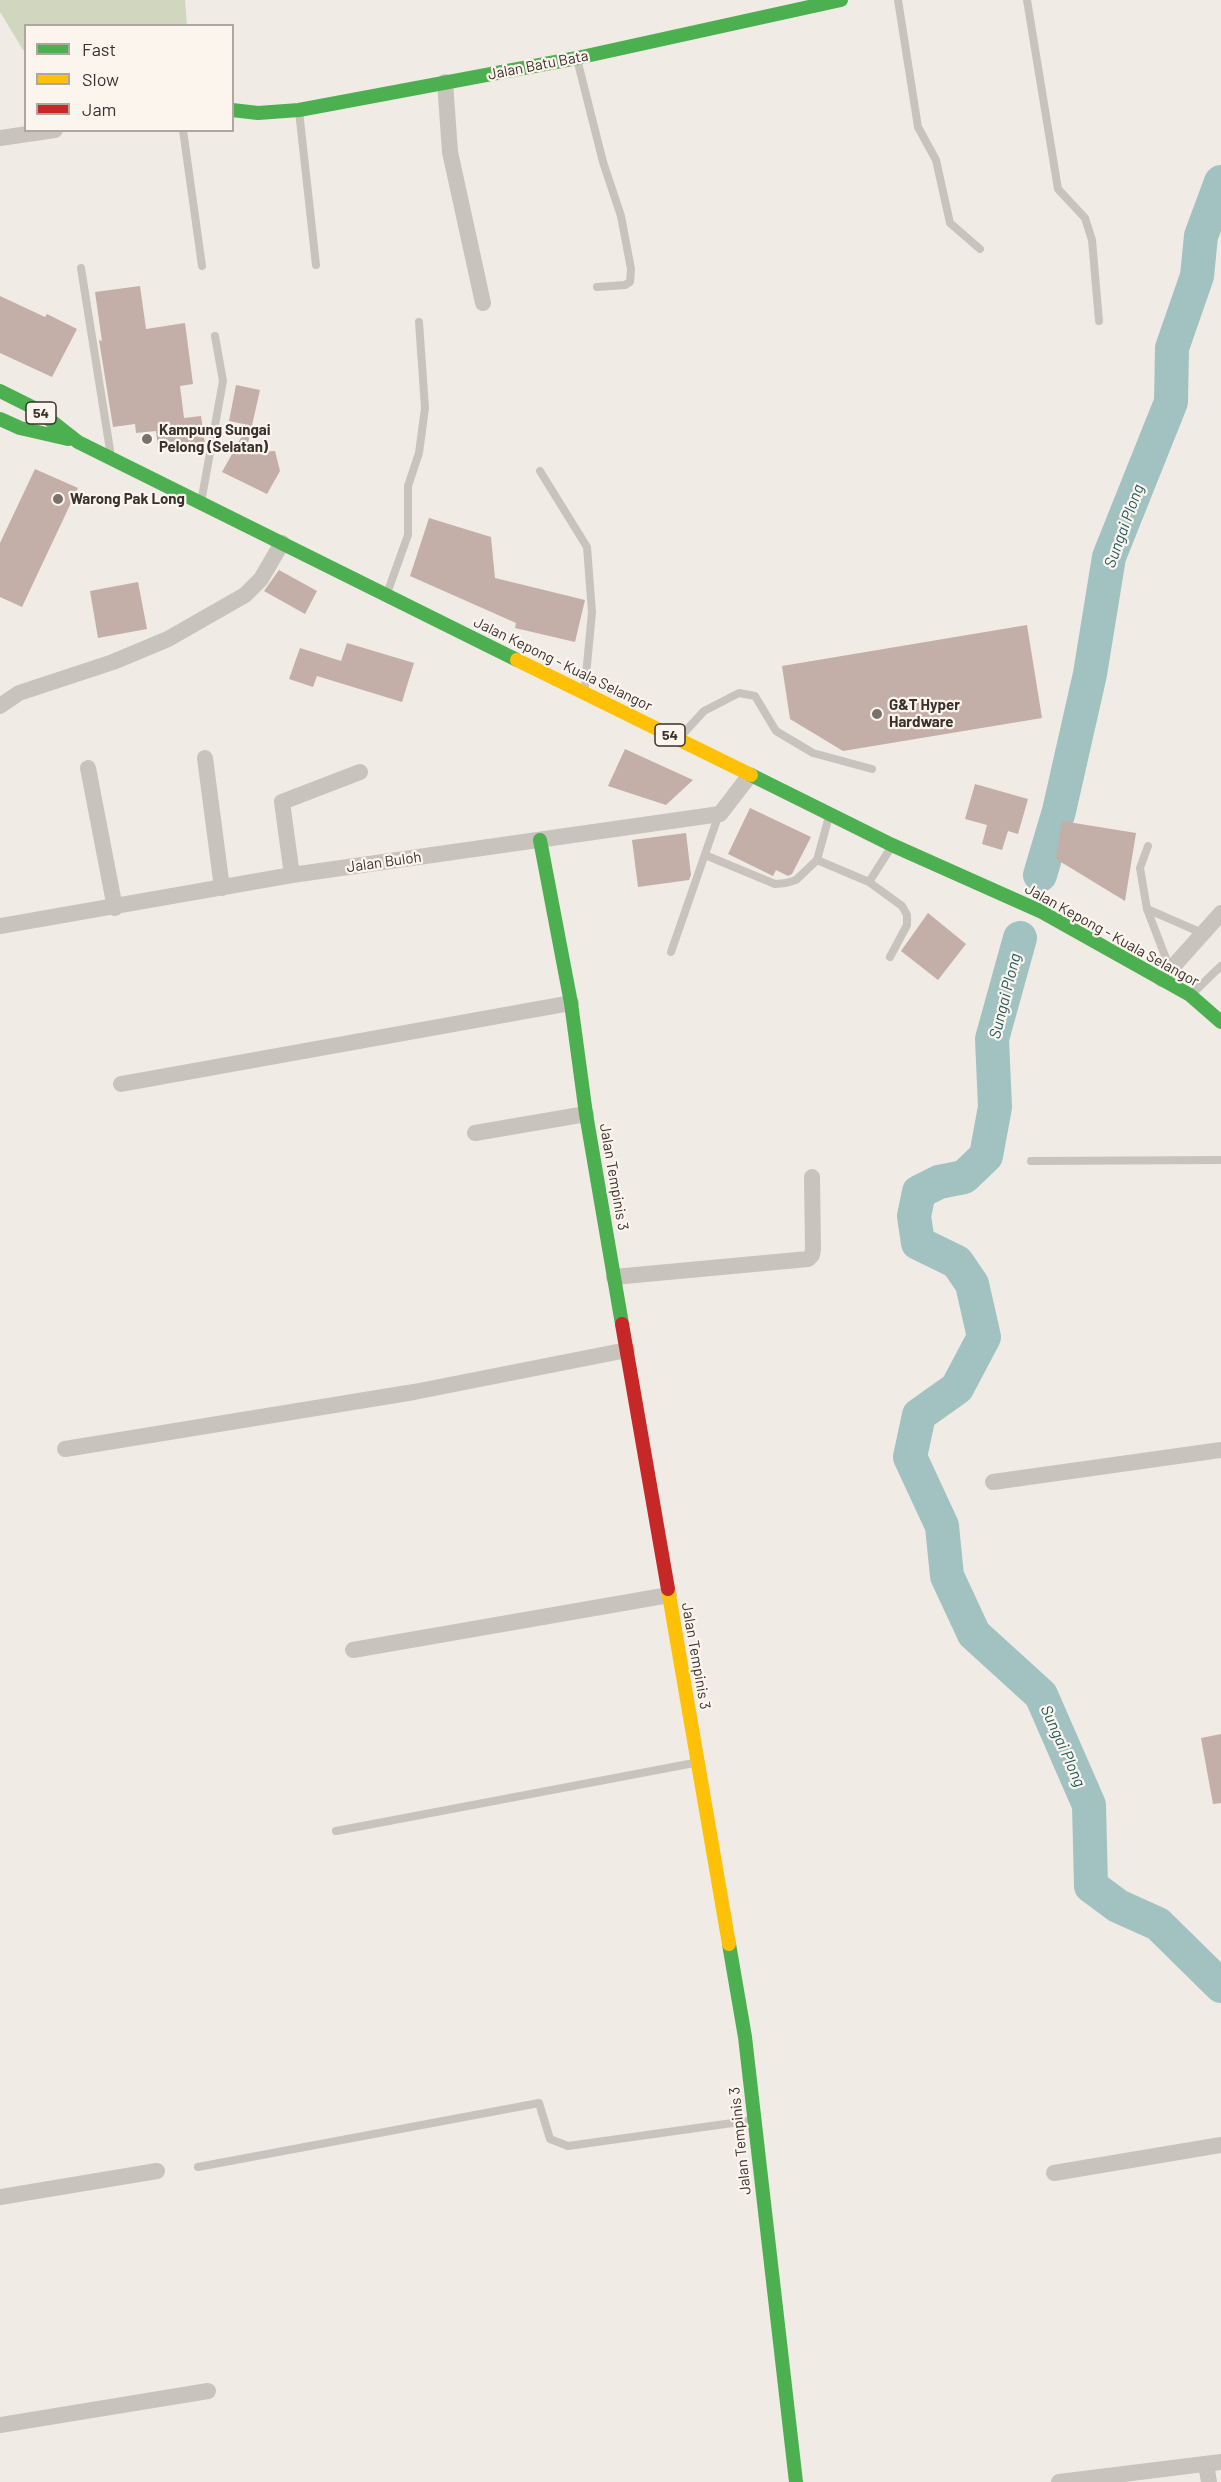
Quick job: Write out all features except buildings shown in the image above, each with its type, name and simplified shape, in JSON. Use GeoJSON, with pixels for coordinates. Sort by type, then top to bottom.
{"type":"FeatureCollection","features":[{"type":"Feature","properties":{"kind":"main road","name":"Jalan Batu Bata"},"geometry":{"type":"LineString","coordinates":[[234,110],[258,113],[299,110],[577,58],[841,0]]}},
{"type":"Feature","properties":{"kind":"main road","name":"Jalan Kepong - Kuala Selangor"},"geometry":{"type":"LineString","coordinates":[[0,391],[36,409],[78,442],[111,459],[892,845],[1040,910],[1166,974],[1221,1022]]}},
{"type":"Feature","properties":{"kind":"main road","name":"Jalan Kepong - Kuala Selangor"},"geometry":{"type":"LineString","coordinates":[[0,419],[20,428],[78,442]]}},
{"type":"Feature","properties":{"kind":"main road","name":"Jalan Tempinis 3"},"geometry":{"type":"LineString","coordinates":[[540,840],[571,1003],[586,1114],[745,2037],[796,2482]]}},
{"type":"Feature","properties":{"kind":"street"},"geometry":{"type":"LineString","coordinates":[[446,82],[450,152],[483,303]]}},
{"type":"Feature","properties":{"kind":"street"},"geometry":{"type":"LineString","coordinates":[[0,138],[41,132]]}},
{"type":"Feature","properties":{"kind":"street"},"geometry":{"type":"LineString","coordinates":[[0,706],[18,693],[113,662],[168,639],[245,595],[261,579],[282,543]]}},
{"type":"Feature","properties":{"kind":"street"},"geometry":{"type":"LineString","coordinates":[[205,759],[222,888]]}},
{"type":"Feature","properties":{"kind":"street"},"geometry":{"type":"LineString","coordinates":[[88,768],[115,908]]}},
{"type":"Feature","properties":{"kind":"street"},"geometry":{"type":"LineString","coordinates":[[292,875],[282,802],[360,772]]}},
{"type":"Feature","properties":{"kind":"street"},"geometry":{"type":"LineString","coordinates":[[720,814],[750,775]]}},
{"type":"Feature","properties":{"kind":"street","name":"Jalan Buloh"},"geometry":{"type":"LineString","coordinates":[[0,926],[115,908],[292,875],[720,814]]}},
{"type":"Feature","properties":{"kind":"street"},"geometry":{"type":"LineString","coordinates":[[1166,974],[1221,913]]}},
{"type":"Feature","properties":{"kind":"street"},"geometry":{"type":"LineString","coordinates":[[121,1084],[571,1003]]}},
{"type":"Feature","properties":{"kind":"street"},"geometry":{"type":"LineString","coordinates":[[475,1133],[586,1114]]}},
{"type":"Feature","properties":{"kind":"street"},"geometry":{"type":"LineString","coordinates":[[614,1277],[808,1259],[813,1249],[812,1178]]}},
{"type":"Feature","properties":{"kind":"street"},"geometry":{"type":"LineString","coordinates":[[65,1449],[414,1392],[627,1350]]}},
{"type":"Feature","properties":{"kind":"street"},"geometry":{"type":"LineString","coordinates":[[993,1482],[1221,1450]]}},
{"type":"Feature","properties":{"kind":"street"},"geometry":{"type":"LineString","coordinates":[[353,1650],[669,1595]]}},
{"type":"Feature","properties":{"kind":"street"},"geometry":{"type":"LineString","coordinates":[[1054,2173],[1221,2145]]}},
{"type":"Feature","properties":{"kind":"street"},"geometry":{"type":"LineString","coordinates":[[0,2197],[157,2171]]}},
{"type":"Feature","properties":{"kind":"street"},"geometry":{"type":"LineString","coordinates":[[0,2425],[208,2391]]}},
{"type":"Feature","properties":{"kind":"street"},"geometry":{"type":"LineString","coordinates":[[1059,2482],[1143,2477],[1214,2463],[1209,2482]]}},
{"type":"Feature","properties":{"kind":"lane"},"geometry":{"type":"LineString","coordinates":[[898,0],[918,127],[936,160],[950,223],[980,249]]}},
{"type":"Feature","properties":{"kind":"lane"},"geometry":{"type":"LineString","coordinates":[[1027,0],[1058,189],[1085,219],[1092,240],[1099,321]]}},
{"type":"Feature","properties":{"kind":"lane"},"geometry":{"type":"LineString","coordinates":[[577,58],[603,162],[621,216],[631,269],[630,282],[625,285],[597,287]]}},
{"type":"Feature","properties":{"kind":"lane"},"geometry":{"type":"LineString","coordinates":[[299,110],[316,265]]}},
{"type":"Feature","properties":{"kind":"lane"},"geometry":{"type":"LineString","coordinates":[[183,132],[202,266]]}},
{"type":"Feature","properties":{"kind":"lane"},"geometry":{"type":"LineString","coordinates":[[81,268],[111,459]]}},
{"type":"Feature","properties":{"kind":"lane"},"geometry":{"type":"LineString","coordinates":[[386,595],[408,535],[408,486],[419,453],[425,408],[419,322]]}},
{"type":"Feature","properties":{"kind":"lane"},"geometry":{"type":"LineString","coordinates":[[201,503],[223,381],[215,336]]}},
{"type":"Feature","properties":{"kind":"lane"},"geometry":{"type":"LineString","coordinates":[[540,471],[587,547],[592,612],[585,693]]}},
{"type":"Feature","properties":{"kind":"lane"},"geometry":{"type":"LineString","coordinates":[[678,739],[704,711],[739,693],[756,696],[776,731],[813,753],[872,769]]}},
{"type":"Feature","properties":{"kind":"lane"},"geometry":{"type":"LineString","coordinates":[[671,952],[720,814]]}},
{"type":"Feature","properties":{"kind":"lane"},"geometry":{"type":"LineString","coordinates":[[705,855],[775,884],[796,880],[817,860],[830,814]]}},
{"type":"Feature","properties":{"kind":"lane"},"geometry":{"type":"LineString","coordinates":[[869,882],[892,845]]}},
{"type":"Feature","properties":{"kind":"lane"},"geometry":{"type":"LineString","coordinates":[[1148,846],[1140,868],[1147,909],[1166,974]]}},
{"type":"Feature","properties":{"kind":"lane"},"geometry":{"type":"LineString","coordinates":[[817,860],[869,882],[902,906],[907,915],[907,925],[890,957]]}},
{"type":"Feature","properties":{"kind":"lane"},"geometry":{"type":"LineString","coordinates":[[1147,909],[1202,933]]}},
{"type":"Feature","properties":{"kind":"lane"},"geometry":{"type":"LineString","coordinates":[[1191,996],[1221,966]]}},
{"type":"Feature","properties":{"kind":"lane"},"geometry":{"type":"LineString","coordinates":[[1031,1161],[1221,1160]]}},
{"type":"Feature","properties":{"kind":"lane"},"geometry":{"type":"LineString","coordinates":[[336,1831],[698,1762]]}},
{"type":"Feature","properties":{"kind":"lane"},"geometry":{"type":"LineString","coordinates":[[198,2167],[539,2103],[550,2139],[568,2146],[754,2120]]}},
{"type":"Feature","properties":{"kind":"green space"},"geometry":{"type":"Polygon","coordinates":[[[0,0],[185,0],[187,24],[24,24],[24,51],[0,12],[0,0]]]}},
{"type":"Feature","properties":{"kind":"waterway","name":"Sungai Plong"},"geometry":{"type":"LineString","coordinates":[[1040,875],[1059,811],[1090,674],[1109,557],[1171,402],[1172,348],[1197,276],[1201,236],[1221,182]]}},
{"type":"Feature","properties":{"kind":"waterway","name":"Sungai Plong"},"geometry":{"type":"LineString","coordinates":[[1020,938],[992,1039],[995,1107],[986,1156],[964,1177],[939,1182],[919,1192],[914,1216],[918,1243],[957,1262],[972,1284],[984,1337],[957,1388],[919,1415],[910,1457],[942,1526],[947,1576],[974,1634],[1041,1695],[1089,1805],[1091,1886],[1118,1906],[1158,1924],[1221,1986]]}},
{"type":"Feature","properties":{"kind":"traffic: fast"},"geometry":{"type":"LineString","coordinates":[[234,110],[258,113],[299,110],[577,58],[841,0]]}},
{"type":"Feature","properties":{"kind":"traffic: fast"},"geometry":{"type":"LineString","coordinates":[[0,391],[36,409],[78,442],[517,660]]}},
{"type":"Feature","properties":{"kind":"traffic: fast"},"geometry":{"type":"LineString","coordinates":[[0,419],[20,428],[68,439]]}},
{"type":"Feature","properties":{"kind":"traffic: fast"},"geometry":{"type":"LineString","coordinates":[[751,775],[892,845],[1040,911],[1190,995],[1221,1022]]}},
{"type":"Feature","properties":{"kind":"traffic: fast"},"geometry":{"type":"LineString","coordinates":[[540,840],[571,1003],[586,1114],[622,1324]]}},
{"type":"Feature","properties":{"kind":"traffic: fast"},"geometry":{"type":"LineString","coordinates":[[729,1944],[745,2037],[796,2482]]}},
{"type":"Feature","properties":{"kind":"traffic: slow"},"geometry":{"type":"LineString","coordinates":[[517,660],[751,775]]}},
{"type":"Feature","properties":{"kind":"traffic: slow"},"geometry":{"type":"LineString","coordinates":[[668,1589],[729,1944]]}},
{"type":"Feature","properties":{"kind":"traffic: jam"},"geometry":{"type":"LineString","coordinates":[[622,1324],[668,1589]]}},
{"type":"Feature","properties":{"kind":"place","name":"Kampung Sungai Pelong (Selatan)"},"geometry":{"type":"Point","coordinates":[147,439]}},
{"type":"Feature","properties":{"kind":"place","name":"Warong Pak Long"},"geometry":{"type":"Point","coordinates":[58,499]}},
{"type":"Feature","properties":{"kind":"place","name":"G&T Hyper Hardware"},"geometry":{"type":"Point","coordinates":[877,714]}}]}
